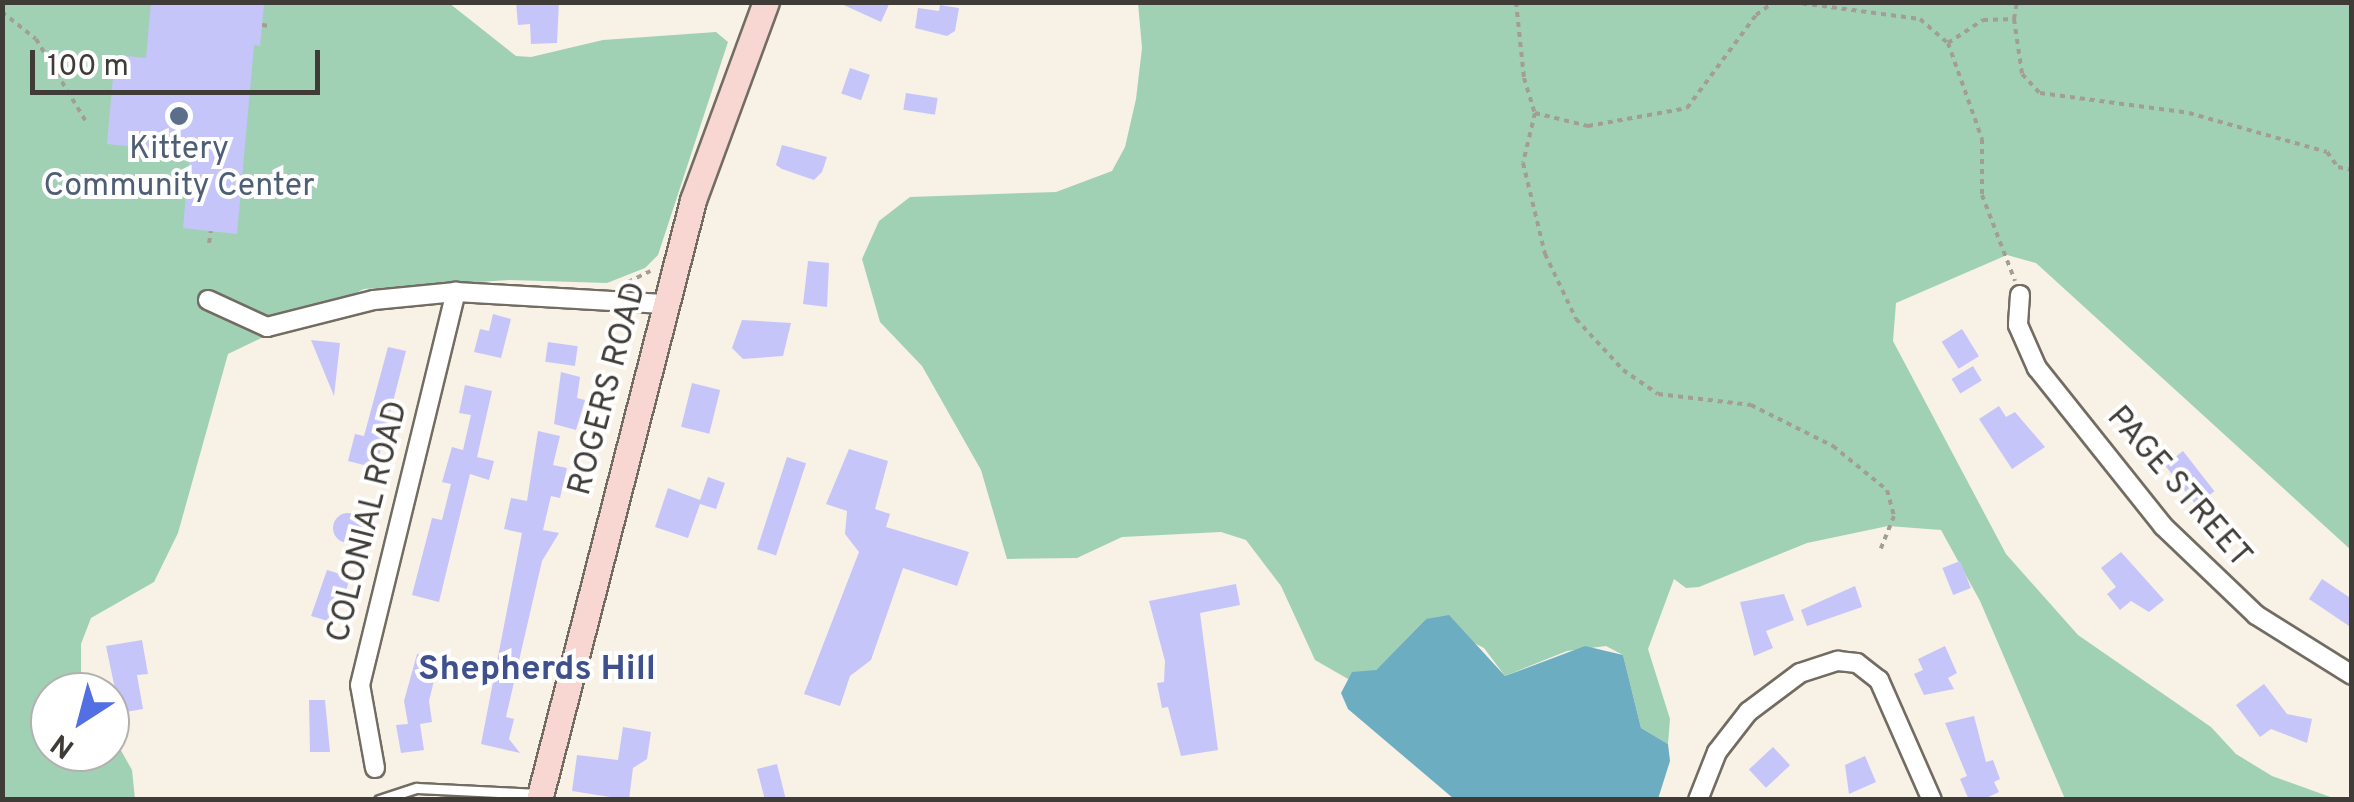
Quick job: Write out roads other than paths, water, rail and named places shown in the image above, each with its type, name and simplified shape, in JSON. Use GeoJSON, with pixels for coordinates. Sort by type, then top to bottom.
{"type":"FeatureCollection","features":[{"type":"Feature","properties":{"kind":"main road","name":"ROGERS ROAD"},"geometry":{"type":"LineString","coordinates":[[539,797],[664,304],[713,135],[766,2]]}},
{"type":"Feature","properties":{"kind":"street"},"geometry":{"type":"LineString","coordinates":[[208,300],[267,326],[374,300],[456,292],[664,304]]}},
{"type":"Feature","properties":{"kind":"street","name":"COLONIAL ROAD"},"geometry":{"type":"LineString","coordinates":[[376,768],[360,685],[456,292]]}},
{"type":"Feature","properties":{"kind":"street","name":"PAGE STREET"},"geometry":{"type":"LineString","coordinates":[[2020,294],[2018,325],[2037,368],[2163,526],[2256,615],[2352,675]]}},
{"type":"Feature","properties":{"kind":"street"},"geometry":{"type":"LineString","coordinates":[[1698,800],[1726,738],[1769,692],[1824,663],[1865,667],[1890,699],[1932,800]]}},
{"type":"Feature","properties":{"kind":"lane"},"geometry":{"type":"LineString","coordinates":[[379,800],[417,788],[539,797]]}},
{"type":"Feature","properties":{"kind":"water"},"geometry":{"type":"Polygon","coordinates":[[[1449,615],[1505,676],[1585,646],[1623,655],[1641,728],[1668,744],[1670,761],[1658,799],[1454,799],[1348,709],[1341,693],[1352,672],[1376,670],[1426,619],[1449,615]]]}},
{"type":"Feature","properties":{"kind":"place","name":"Kittery Community Center"},"geometry":{"type":"Point","coordinates":[179,116]}},
{"type":"Feature","properties":{"kind":"district","name":"Shepherds Hill"},"geometry":{"type":"Point","coordinates":[537,670]}}]}
